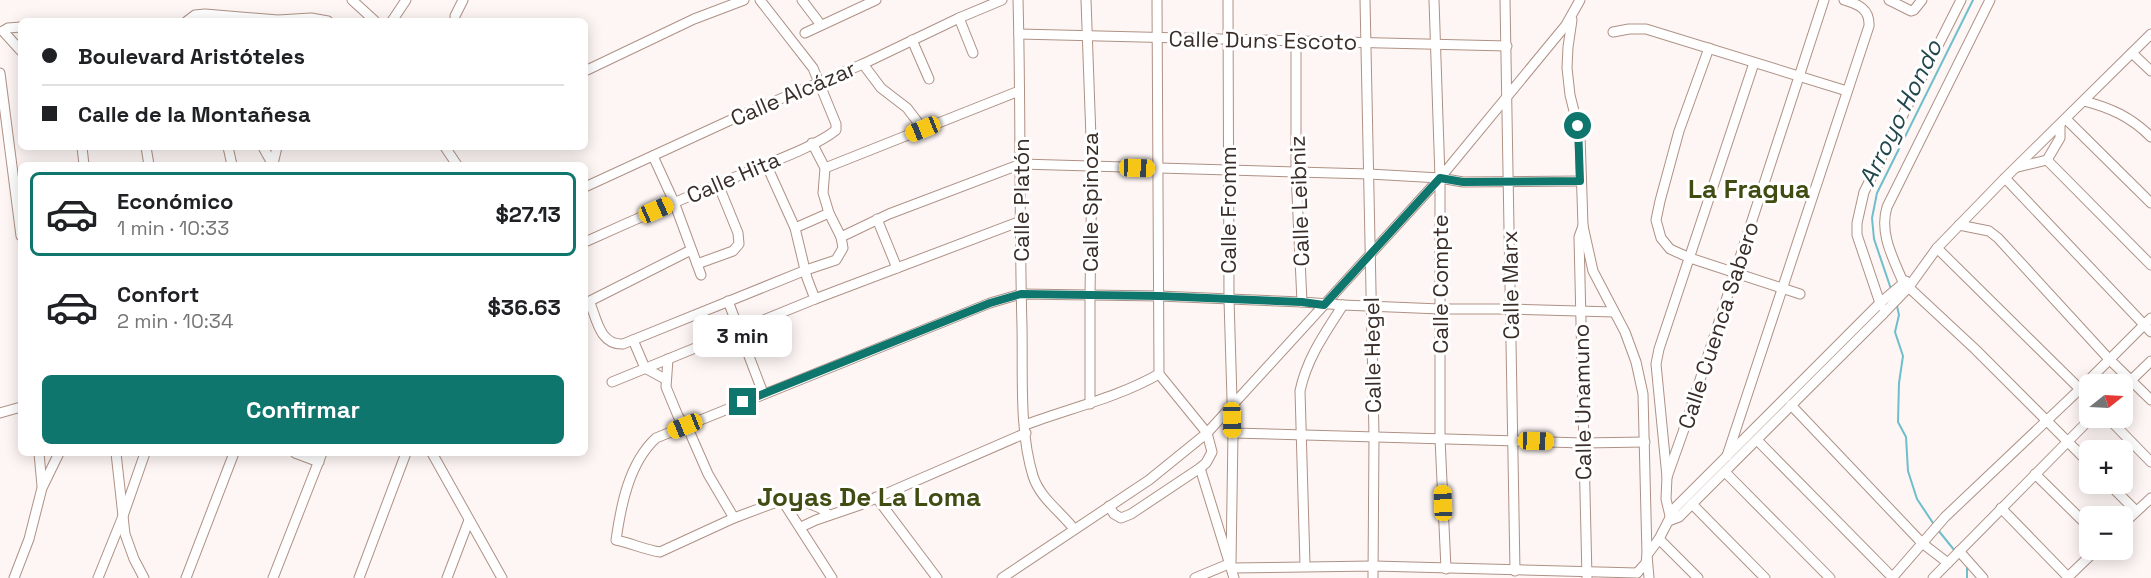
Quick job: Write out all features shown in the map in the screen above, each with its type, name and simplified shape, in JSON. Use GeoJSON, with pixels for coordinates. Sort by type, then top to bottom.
{"type":"FeatureCollection","features":[{"type":"Feature","properties":{"kind":"street"},"geometry":{"type":"LineString","coordinates":[[352,0],[372,18]]}},
{"type":"Feature","properties":{"kind":"street"},"geometry":{"type":"LineString","coordinates":[[394,18],[406,0]]}},
{"type":"Feature","properties":{"kind":"street"},"geometry":{"type":"LineString","coordinates":[[456,16],[463,0]]}},
{"type":"Feature","properties":{"kind":"street"},"geometry":{"type":"LineString","coordinates":[[588,70],[694,19],[744,0]]}},
{"type":"Feature","properties":{"kind":"street"},"geometry":{"type":"LineString","coordinates":[[760,0],[813,68],[818,83]]}},
{"type":"Feature","properties":{"kind":"street"},"geometry":{"type":"LineString","coordinates":[[802,0],[822,24]]}},
{"type":"Feature","properties":{"kind":"street"},"geometry":{"type":"LineString","coordinates":[[805,33],[876,0]]}},
{"type":"Feature","properties":{"kind":"street","name":"Calle Alcázar"},"geometry":{"type":"LineString","coordinates":[[588,186],[1002,0]]}},
{"type":"Feature","properties":{"kind":"street","name":"Calle Platón"},"geometry":{"type":"LineString","coordinates":[[1018,0],[1025,429],[1033,476],[1040,492],[1062,513],[1074,529]]}},
{"type":"Feature","properties":{"kind":"street","name":"Calle Spinoza"},"geometry":{"type":"LineString","coordinates":[[1086,0],[1092,166],[1089,295],[1090,404]]}},
{"type":"Feature","properties":{"kind":"street"},"geometry":{"type":"LineString","coordinates":[[1109,506],[1118,517],[1126,516],[1200,468],[1212,452],[1207,433],[1159,374],[1157,0]]}},
{"type":"Feature","properties":{"kind":"street","name":"Calle Fromm"},"geometry":{"type":"LineString","coordinates":[[1228,0],[1229,299],[1233,433],[1232,566]]}},
{"type":"Feature","properties":{"kind":"street","name":"Calle Hegel"},"geometry":{"type":"LineString","coordinates":[[1365,0],[1374,436],[1373,578]]}},
{"type":"Feature","properties":{"kind":"street","name":"Calle Compte"},"geometry":{"type":"LineString","coordinates":[[1434,0],[1440,178],[1440,438],[1446,568]]}},
{"type":"Feature","properties":{"kind":"street","name":"Calle Marx"},"geometry":{"type":"LineString","coordinates":[[1505,0],[1515,571]]}},
{"type":"Feature","properties":{"kind":"street","name":"Calle Cuenca Sabero"},"geometry":{"type":"LineString","coordinates":[[1666,477],[1736,272],[1824,0]]}},
{"type":"Feature","properties":{"kind":"street"},"geometry":{"type":"LineString","coordinates":[[1727,456],[1869,26],[1866,12],[1861,7],[1844,0]]}},
{"type":"Feature","properties":{"kind":"street"},"geometry":{"type":"LineString","coordinates":[[1889,0],[1911,11],[1922,0]]}},
{"type":"Feature","properties":{"kind":"street"},"geometry":{"type":"LineString","coordinates":[[1884,313],[1857,235],[1857,223],[1864,192],[1961,0]]}},
{"type":"Feature","properties":{"kind":"street"},"geometry":{"type":"LineString","coordinates":[[1990,0],[1884,215],[1886,241],[1898,292],[1944,319],[2079,453]]}},
{"type":"Feature","properties":{"kind":"street"},"geometry":{"type":"LineString","coordinates":[[1002,578],[1149,480],[1207,433],[1440,178],[1566,26],[1577,3]]}},
{"type":"Feature","properties":{"kind":"street"},"geometry":{"type":"LineString","coordinates":[[1577,3],[1569,33],[1567,68],[1570,95],[1580,135],[1583,226],[1593,271],[1625,332],[1640,374],[1643,394],[1649,578]]}},
{"type":"Feature","properties":{"kind":"street"},"geometry":{"type":"LineString","coordinates":[[191,18],[205,14],[254,18]]}},
{"type":"Feature","properties":{"kind":"street"},"geometry":{"type":"LineString","coordinates":[[959,18],[973,53]]}},
{"type":"Feature","properties":{"kind":"street"},"geometry":{"type":"LineString","coordinates":[[18,27],[8,28],[2,35],[18,48]]}},
{"type":"Feature","properties":{"kind":"street"},"geometry":{"type":"LineString","coordinates":[[1613,32],[1646,29],[1847,91]]}},
{"type":"Feature","properties":{"kind":"street","name":"Calle Duns Escoto"},"geometry":{"type":"LineString","coordinates":[[1019,34],[1296,39],[1507,46]]}},
{"type":"Feature","properties":{"kind":"street"},"geometry":{"type":"LineString","coordinates":[[1195,578],[1232,566],[1374,566],[1446,568],[1489,574],[1515,571],[1534,575],[1641,576],[1647,555],[1671,520],[1675,508],[1880,303],[1898,292],[1914,277],[1959,225],[2151,34]]}},
{"type":"Feature","properties":{"kind":"street","name":"Calle Leibniz"},"geometry":{"type":"LineString","coordinates":[[1296,39],[1296,172],[1302,302]]}},
{"type":"Feature","properties":{"kind":"street"},"geometry":{"type":"LineString","coordinates":[[912,40],[929,79]]}},
{"type":"Feature","properties":{"kind":"street"},"geometry":{"type":"LineString","coordinates":[[1709,48],[1679,131],[1657,214],[1661,238],[1670,249],[1690,258],[1800,294]]}},
{"type":"Feature","properties":{"kind":"street"},"geometry":{"type":"LineString","coordinates":[[2132,53],[2151,71]]}},
{"type":"Feature","properties":{"kind":"street"},"geometry":{"type":"LineString","coordinates":[[1671,520],[1666,499],[1656,364],[1754,63]]}},
{"type":"Feature","properties":{"kind":"street"},"geometry":{"type":"LineString","coordinates":[[863,64],[881,88],[907,108],[923,129]]}},
{"type":"Feature","properties":{"kind":"street"},"geometry":{"type":"LineString","coordinates":[[0,74],[18,213]]}},
{"type":"Feature","properties":{"kind":"street","name":"Calle Hita"},"geometry":{"type":"LineString","coordinates":[[588,241],[674,202],[766,165],[836,130],[834,119],[818,83]]}},
{"type":"Feature","properties":{"kind":"street"},"geometry":{"type":"LineString","coordinates":[[825,168],[1019,92]]}},
{"type":"Feature","properties":{"kind":"street"},"geometry":{"type":"LineString","coordinates":[[2085,101],[2107,107],[2130,118],[2149,132]]}},
{"type":"Feature","properties":{"kind":"street"},"geometry":{"type":"LineString","coordinates":[[2018,167],[2047,160],[2060,138],[2063,122]]}},
{"type":"Feature","properties":{"kind":"street"},"geometry":{"type":"LineString","coordinates":[[2063,122],[2151,203]]}},
{"type":"Feature","properties":{"kind":"street"},"geometry":{"type":"LineString","coordinates":[[691,250],[617,286],[588,303],[605,338],[618,344],[633,339],[836,260],[843,248],[841,237],[829,213],[823,193],[825,168],[812,143]]}},
{"type":"Feature","properties":{"kind":"street"},"geometry":{"type":"LineString","coordinates":[[652,156],[674,202],[701,275]]}},
{"type":"Feature","properties":{"kind":"street"},"geometry":{"type":"LineString","coordinates":[[2047,160],[2151,265]]}},
{"type":"Feature","properties":{"kind":"street"},"geometry":{"type":"LineString","coordinates":[[841,237],[877,219],[1021,164],[1369,174],[1440,178],[1463,182],[1580,181]]}},
{"type":"Feature","properties":{"kind":"street"},"geometry":{"type":"LineString","coordinates":[[766,165],[795,228],[807,278],[815,299]]}},
{"type":"Feature","properties":{"kind":"street"},"geometry":{"type":"LineString","coordinates":[[2005,178],[2149,325],[2094,374]]}},
{"type":"Feature","properties":{"kind":"street"},"geometry":{"type":"LineString","coordinates":[[697,264],[734,251],[739,244],[740,240],[718,184]]}},
{"type":"Feature","properties":{"kind":"street"},"geometry":{"type":"LineString","coordinates":[[795,228],[829,213]]}},
{"type":"Feature","properties":{"kind":"street"},"geometry":{"type":"LineString","coordinates":[[877,219],[897,268]]}},
{"type":"Feature","properties":{"kind":"street"},"geometry":{"type":"LineString","coordinates":[[612,382],[815,299],[1021,221]]}},
{"type":"Feature","properties":{"kind":"street"},"geometry":{"type":"LineString","coordinates":[[1959,225],[1989,231],[1998,238],[2125,374]]}},
{"type":"Feature","properties":{"kind":"street","name":"Calle Unamuno"},"geometry":{"type":"LineString","coordinates":[[1583,226],[1579,237],[1586,575]]}},
{"type":"Feature","properties":{"kind":"street"},"geometry":{"type":"LineString","coordinates":[[1937,248],[2079,388]]}},
{"type":"Feature","properties":{"kind":"street"},"geometry":{"type":"LineString","coordinates":[[1671,520],[1679,517],[1884,313],[1898,292]]}},
{"type":"Feature","properties":{"kind":"street"},"geometry":{"type":"LineString","coordinates":[[829,515],[820,508],[800,500],[782,500],[734,518],[660,552],[616,540],[622,507],[636,465],[646,447],[656,438],[990,303],[1021,294],[1159,296],[1440,309],[1614,312]]}},
{"type":"Feature","properties":{"kind":"street"},"geometry":{"type":"LineString","coordinates":[[728,301],[763,393]]}},
{"type":"Feature","properties":{"kind":"street"},"geometry":{"type":"LineString","coordinates":[[1305,566],[1300,391],[1304,371],[1313,352],[1343,305]]}},
{"type":"Feature","properties":{"kind":"street"},"geometry":{"type":"LineString","coordinates":[[633,339],[645,368],[665,379]]}},
{"type":"Feature","properties":{"kind":"street"},"geometry":{"type":"LineString","coordinates":[[668,359],[666,387],[678,416],[734,518]]}},
{"type":"Feature","properties":{"kind":"street"},"geometry":{"type":"LineString","coordinates":[[2133,379],[2151,361]]}},
{"type":"Feature","properties":{"kind":"street"},"geometry":{"type":"LineString","coordinates":[[801,527],[849,509],[1025,429],[1140,385],[1159,374]]}},
{"type":"Feature","properties":{"kind":"street"},"geometry":{"type":"LineString","coordinates":[[2133,381],[2151,400]]}},
{"type":"Feature","properties":{"kind":"street"},"geometry":{"type":"LineString","coordinates":[[1757,440],[1892,578],[1945,517],[2079,390]]}},
{"type":"Feature","properties":{"kind":"street"},"geometry":{"type":"LineString","coordinates":[[1791,405],[1922,543],[1954,557],[1983,578]]}},
{"type":"Feature","properties":{"kind":"street"},"geometry":{"type":"LineString","coordinates":[[0,413],[18,408]]}},
{"type":"Feature","properties":{"kind":"street"},"geometry":{"type":"LineString","coordinates":[[1933,578],[2081,428]]}},
{"type":"Feature","properties":{"kind":"street"},"geometry":{"type":"LineString","coordinates":[[2118,428],[2151,462]]}},
{"type":"Feature","properties":{"kind":"street"},"geometry":{"type":"LineString","coordinates":[[1233,433],[1645,442]]}},
{"type":"Feature","properties":{"kind":"street"},"geometry":{"type":"LineString","coordinates":[[39,456],[42,488]]}},
{"type":"Feature","properties":{"kind":"street"},"geometry":{"type":"LineString","coordinates":[[14,578],[29,538],[42,488],[58,456]]}},
{"type":"Feature","properties":{"kind":"street"},"geometry":{"type":"LineString","coordinates":[[116,456],[129,549],[144,578]]}},
{"type":"Feature","properties":{"kind":"street"},"geometry":{"type":"LineString","coordinates":[[98,578],[144,456]]}},
{"type":"Feature","properties":{"kind":"street"},"geometry":{"type":"LineString","coordinates":[[186,578],[233,456]]}},
{"type":"Feature","properties":{"kind":"street"},"geometry":{"type":"LineString","coordinates":[[359,578],[405,456]]}},
{"type":"Feature","properties":{"kind":"street"},"geometry":{"type":"LineString","coordinates":[[434,456],[502,578]]}},
{"type":"Feature","properties":{"kind":"street"},"geometry":{"type":"LineString","coordinates":[[273,578],[321,458]]}},
{"type":"Feature","properties":{"kind":"street"},"geometry":{"type":"LineString","coordinates":[[1200,468],[1234,578]]}},
{"type":"Feature","properties":{"kind":"street"},"geometry":{"type":"LineString","coordinates":[[1725,472],[1830,578]]}},
{"type":"Feature","properties":{"kind":"street"},"geometry":{"type":"LineString","coordinates":[[2035,474],[2079,517]]}},
{"type":"Feature","properties":{"kind":"street"},"geometry":{"type":"LineString","coordinates":[[2119,494],[2136,512]]}},
{"type":"Feature","properties":{"kind":"street"},"geometry":{"type":"LineString","coordinates":[[876,497],[937,578]]}},
{"type":"Feature","properties":{"kind":"street"},"geometry":{"type":"LineString","coordinates":[[2133,515],[2151,498]]}},
{"type":"Feature","properties":{"kind":"street"},"geometry":{"type":"LineString","coordinates":[[782,500],[832,578]]}},
{"type":"Feature","properties":{"kind":"street"},"geometry":{"type":"LineString","coordinates":[[1692,504],[1765,578]]}},
{"type":"Feature","properties":{"kind":"street"},"geometry":{"type":"LineString","coordinates":[[2001,508],[2068,578],[2086,560]]}},
{"type":"Feature","properties":{"kind":"street"},"geometry":{"type":"LineString","coordinates":[[447,578],[469,520]]}},
{"type":"Feature","properties":{"kind":"street"},"geometry":{"type":"LineString","coordinates":[[1659,539],[1698,578]]}},
{"type":"Feature","properties":{"kind":"street"},"geometry":{"type":"LineString","coordinates":[[1419,568],[1421,578]]}},
{"type":"Feature","properties":{"kind":"waterway","name":"Arroyo Hondo"},"geometry":{"type":"LineString","coordinates":[[1891,289],[1874,239],[1872,218],[1877,193],[1973,0]]}},
{"type":"Feature","properties":{"kind":"waterway","name":"Arroyo Hondo"},"geometry":{"type":"LineString","coordinates":[[1897,306],[1899,315],[1895,332],[1903,356],[1899,383],[1898,422],[1906,437],[1908,471],[1917,499],[1935,526]]}},
{"type":"Feature","properties":{"kind":"waterway","name":"Arroyo Hondo"},"geometry":{"type":"LineString","coordinates":[[1938,530],[1955,551]]}},
{"type":"Feature","properties":{"kind":"waterway","name":"Arroyo Hondo"},"geometry":{"type":"LineString","coordinates":[[1967,565],[1967,578]]}},
{"type":"Feature","properties":{"kind":"district","name":"La Fragua"},"geometry":{"type":"Point","coordinates":[1749,189]}},
{"type":"Feature","properties":{"kind":"district","name":"Joyas De La Loma"},"geometry":{"type":"Point","coordinates":[869,497]}},
{"type":"Feature","properties":{"kind":"route"},"geometry":{"type":"LineString","coordinates":[[743,402],[990,303],[1021,294],[1159,296],[1324,305],[1440,178],[1463,182],[1508,183],[1580,181],[1578,126]]}}]}
